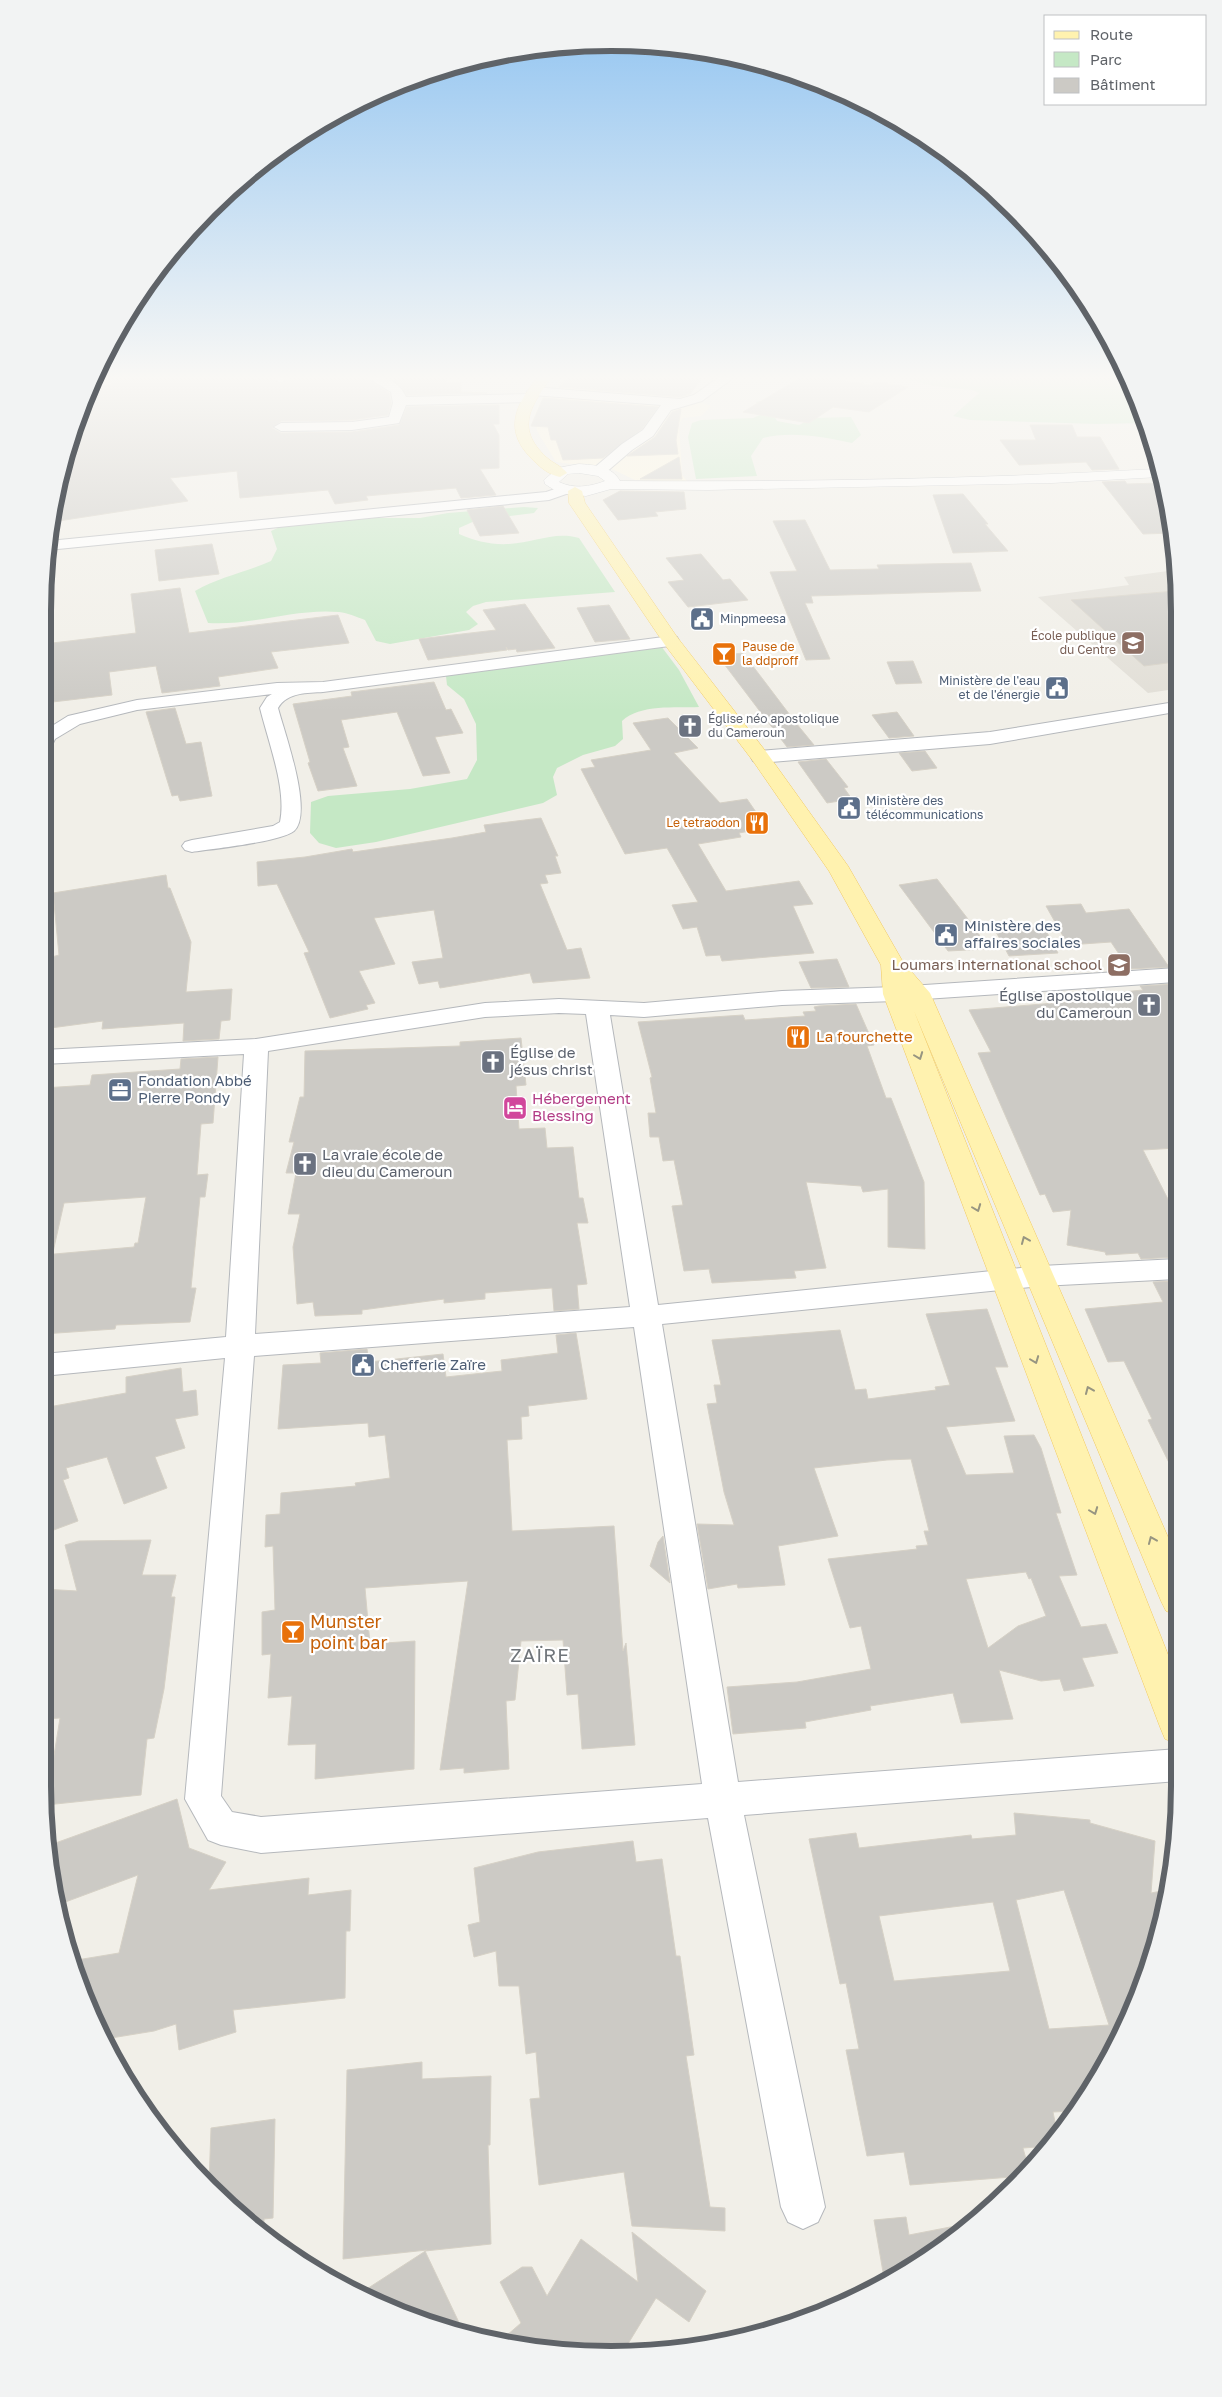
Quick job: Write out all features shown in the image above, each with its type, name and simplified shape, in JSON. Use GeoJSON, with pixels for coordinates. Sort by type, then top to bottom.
{"type":"FeatureCollection","features":[{"type":"Feature","properties":{"kind":"main road"},"geometry":{"type":"LineString","coordinates":[[570,491],[576,503],[671,641],[760,758],[840,871],[893,965],[1040,1276],[1171,1585]]}},
{"type":"Feature","properties":{"kind":"main road"},"geometry":{"type":"LineString","coordinates":[[907,994],[1004,1280],[1171,1709]]}},
{"type":"Feature","properties":{"kind":"street"},"geometry":{"type":"LineString","coordinates":[[560,488],[570,491]]}},
{"type":"Feature","properties":{"kind":"street"},"geometry":{"type":"LineString","coordinates":[[55,545],[549,496],[570,491],[596,490],[601,488]]}},
{"type":"Feature","properties":{"kind":"street"},"geometry":{"type":"LineString","coordinates":[[51,734],[60,727],[90,715],[137,705],[276,688],[323,687],[671,641]]}},
{"type":"Feature","properties":{"kind":"street"},"geometry":{"type":"LineString","coordinates":[[192,846],[278,830],[287,827],[291,821],[291,799],[269,708],[273,701],[293,688]]}},
{"type":"Feature","properties":{"kind":"street"},"geometry":{"type":"LineString","coordinates":[[760,758],[990,738],[1171,708]]}},
{"type":"Feature","properties":{"kind":"street"},"geometry":{"type":"LineString","coordinates":[[51,1057],[256,1046],[485,1010],[559,1006],[644,1010],[782,998],[907,994],[1171,975]]}},
{"type":"Feature","properties":{"kind":"street"},"geometry":{"type":"LineString","coordinates":[[597,1008],[723,1800],[802,2207]]}},
{"type":"Feature","properties":{"kind":"street"},"geometry":{"type":"LineString","coordinates":[[256,1046],[240,1346],[203,1799],[221,1828],[261,1835],[1171,1766]]}},
{"type":"Feature","properties":{"kind":"street"},"geometry":{"type":"LineString","coordinates":[[51,1364],[240,1346],[645,1316],[1040,1276],[1171,1269]]}},
{"type":"Feature","properties":{"kind":"shaded area","name":"École publique du Centre"},"geometry":{"type":"Polygon","coordinates":[[[1170,571],[1171,690],[1148,693],[1038,597],[1129,585],[1124,577],[1170,571]]]}},
{"type":"Feature","properties":{"kind":"green space"},"geometry":{"type":"Polygon","coordinates":[[[524,507],[538,508],[534,513],[477,520],[459,528],[459,534],[471,539],[496,544],[518,543],[561,536],[579,538],[615,592],[486,602],[473,606],[466,612],[478,624],[469,630],[390,644],[376,641],[365,620],[339,612],[306,612],[241,622],[208,623],[195,591],[213,582],[271,561],[277,549],[271,531],[282,526],[374,518],[420,518],[448,513],[524,507]]]}},
{"type":"Feature","properties":{"kind":"green space"},"geometry":{"type":"Polygon","coordinates":[[[661,646],[679,670],[699,707],[648,709],[629,716],[622,721],[623,739],[615,746],[583,755],[557,768],[553,777],[557,795],[543,803],[376,842],[336,848],[319,843],[310,833],[311,802],[328,796],[410,789],[467,779],[477,760],[476,724],[464,699],[447,685],[446,676],[661,646]]]}},
{"type":"Feature","properties":{"kind":"building"},"geometry":{"type":"Polygon","coordinates":[[[65,488],[178,488],[188,501],[59,521],[65,488]]]}},
{"type":"Feature","properties":{"kind":"building"},"geometry":{"type":"Polygon","coordinates":[[[239,488],[492,488],[496,495],[461,498],[456,488],[366,496],[368,500],[335,504],[328,490],[240,498],[239,488]]]}},
{"type":"Feature","properties":{"kind":"building"},"geometry":{"type":"Polygon","coordinates":[[[1107,488],[1157,488],[1165,533],[1143,534],[1107,488]]]}},
{"type":"Feature","properties":{"kind":"building"},"geometry":{"type":"Polygon","coordinates":[[[620,491],[684,492],[686,509],[655,512],[658,516],[618,520],[603,500],[620,491]]]}},
{"type":"Feature","properties":{"kind":"building"},"geometry":{"type":"Polygon","coordinates":[[[963,494],[1008,551],[953,553],[933,495],[963,494]]]}},
{"type":"Feature","properties":{"kind":"building"},"geometry":{"type":"Polygon","coordinates":[[[503,506],[519,533],[480,536],[467,510],[503,506]]]}},
{"type":"Feature","properties":{"kind":"building"},"geometry":{"type":"Polygon","coordinates":[[[805,520],[830,570],[879,569],[877,565],[971,563],[981,591],[811,596],[813,603],[805,603],[830,659],[806,660],[770,572],[797,571],[773,521],[805,520]]]}},
{"type":"Feature","properties":{"kind":"building"},"geometry":{"type":"Polygon","coordinates":[[[212,544],[219,574],[159,581],[155,550],[212,544]]]}},
{"type":"Feature","properties":{"kind":"building"},"geometry":{"type":"Polygon","coordinates":[[[701,554],[723,580],[730,579],[748,600],[688,607],[668,582],[684,580],[666,558],[701,554]]]}},
{"type":"Feature","properties":{"kind":"building"},"geometry":{"type":"Polygon","coordinates":[[[180,588],[189,633],[338,615],[349,643],[271,652],[278,668],[218,677],[220,686],[162,693],[156,666],[109,672],[112,695],[51,702],[51,643],[136,633],[131,594],[180,588]]]}},
{"type":"Feature","properties":{"kind":"building"},"geometry":{"type":"Polygon","coordinates":[[[1170,591],[1171,663],[1144,666],[1071,600],[1170,591]]]}},
{"type":"Feature","properties":{"kind":"building"},"geometry":{"type":"Polygon","coordinates":[[[525,604],[555,648],[517,652],[516,649],[508,650],[506,647],[507,650],[428,660],[419,639],[496,630],[483,610],[525,604]]]}},
{"type":"Feature","properties":{"kind":"building"},"geometry":{"type":"Polygon","coordinates":[[[609,605],[630,639],[595,642],[577,608],[609,605]]]}},
{"type":"Feature","properties":{"kind":"building"},"geometry":{"type":"Polygon","coordinates":[[[743,653],[814,745],[787,747],[718,656],[743,653]]]}},
{"type":"Feature","properties":{"kind":"building"},"geometry":{"type":"Polygon","coordinates":[[[913,661],[922,683],[896,684],[887,662],[913,661]]]}},
{"type":"Feature","properties":{"kind":"building"},"geometry":{"type":"Polygon","coordinates":[[[434,682],[446,710],[451,709],[463,733],[435,737],[450,773],[423,776],[397,712],[341,720],[349,747],[343,748],[357,786],[318,791],[308,763],[310,762],[293,704],[352,696],[351,692],[434,682]]]}},
{"type":"Feature","properties":{"kind":"building"},"geometry":{"type":"Polygon","coordinates":[[[175,708],[186,744],[201,742],[212,796],[180,801],[178,795],[172,796],[146,712],[175,708]]]}},
{"type":"Feature","properties":{"kind":"building"},"geometry":{"type":"Polygon","coordinates":[[[897,712],[914,736],[889,738],[872,715],[897,712]]]}},
{"type":"Feature","properties":{"kind":"building"},"geometry":{"type":"Polygon","coordinates":[[[668,718],[698,748],[674,753],[720,803],[747,799],[767,828],[739,833],[741,837],[698,844],[726,891],[799,881],[813,904],[793,906],[814,953],[722,961],[720,955],[706,956],[697,927],[683,929],[672,905],[698,902],[667,848],[625,854],[581,769],[595,767],[591,760],[651,750],[633,723],[668,718]]]}},
{"type":"Feature","properties":{"kind":"building"},"geometry":{"type":"Polygon","coordinates":[[[925,751],[937,768],[912,771],[899,753],[925,751]]]}},
{"type":"Feature","properties":{"kind":"building"},"geometry":{"type":"Polygon","coordinates":[[[826,759],[848,787],[844,788],[852,799],[827,803],[798,762],[826,759]]]}},
{"type":"Feature","properties":{"kind":"building"},"geometry":{"type":"Polygon","coordinates":[[[541,818],[558,856],[555,856],[561,873],[545,875],[548,883],[540,884],[567,950],[581,948],[590,978],[533,983],[530,973],[440,988],[438,981],[419,984],[412,962],[443,958],[434,910],[374,918],[395,964],[359,971],[375,1003],[366,1005],[368,1009],[330,1018],[304,953],[309,952],[277,884],[258,886],[257,862],[305,857],[352,849],[353,852],[452,838],[486,832],[484,825],[541,818]]]}},
{"type":"Feature","properties":{"kind":"building"},"geometry":{"type":"Polygon","coordinates":[[[166,875],[168,888],[170,888],[191,942],[186,992],[232,989],[230,1020],[221,1021],[219,1039],[183,1041],[184,1023],[102,1029],[103,1021],[51,1028],[51,957],[59,955],[53,893],[166,875]]]}},
{"type":"Feature","properties":{"kind":"building"},"geometry":{"type":"Polygon","coordinates":[[[937,879],[978,932],[985,949],[948,951],[899,885],[937,879]]]}},
{"type":"Feature","properties":{"kind":"building"},"geometry":{"type":"Polygon","coordinates":[[[1081,904],[1086,913],[1129,909],[1169,967],[1129,969],[1111,942],[1068,945],[1046,906],[1081,904]]]}},
{"type":"Feature","properties":{"kind":"building"},"geometry":{"type":"Polygon","coordinates":[[[1044,927],[1058,953],[1009,956],[995,930],[1044,927]]]}},
{"type":"Feature","properties":{"kind":"building"},"geometry":{"type":"Polygon","coordinates":[[[837,959],[849,987],[811,988],[799,962],[837,959]]]}},
{"type":"Feature","properties":{"kind":"building"},"geometry":{"type":"Polygon","coordinates":[[[1171,984],[1171,1148],[1143,1150],[1171,1205],[1171,1257],[1141,1259],[1138,1253],[1106,1255],[1105,1252],[1067,1245],[1071,1210],[1053,1212],[1045,1194],[1040,1195],[978,1053],[991,1052],[969,1010],[1067,1002],[1066,1000],[1103,997],[1102,994],[1143,990],[1140,986],[1171,984]]]}},
{"type":"Feature","properties":{"kind":"building"},"geometry":{"type":"Polygon","coordinates":[[[856,1004],[874,1045],[867,1046],[886,1098],[891,1098],[924,1182],[925,1249],[888,1247],[888,1189],[863,1192],[861,1186],[806,1182],[826,1268],[794,1271],[796,1278],[712,1283],[709,1269],[684,1271],[672,1206],[683,1205],[674,1160],[663,1161],[659,1137],[650,1137],[648,1113],[656,1113],[650,1078],[652,1077],[638,1022],[743,1015],[745,1020],[805,1016],[803,1012],[816,1011],[814,1007],[856,1004]]]}},
{"type":"Feature","properties":{"kind":"building"},"geometry":{"type":"Polygon","coordinates":[[[521,1038],[526,1085],[516,1086],[519,1129],[545,1128],[547,1148],[573,1147],[579,1198],[583,1198],[588,1223],[577,1223],[587,1284],[577,1285],[579,1309],[554,1311],[552,1288],[485,1293],[485,1299],[444,1303],[444,1299],[362,1310],[362,1314],[315,1316],[313,1302],[297,1304],[293,1247],[300,1214],[288,1214],[296,1173],[286,1173],[294,1142],[289,1142],[300,1097],[304,1097],[305,1051],[460,1046],[460,1042],[521,1038]]]}},
{"type":"Feature","properties":{"kind":"building"},"geometry":{"type":"Polygon","coordinates":[[[218,1057],[213,1123],[201,1124],[197,1175],[208,1174],[205,1197],[200,1197],[191,1288],[196,1288],[190,1322],[116,1325],[115,1329],[51,1333],[51,1254],[134,1247],[135,1243],[138,1243],[146,1197],[64,1203],[53,1252],[51,1252],[51,1087],[90,1085],[92,1075],[180,1069],[181,1059],[218,1057]]]}},
{"type":"Feature","properties":{"kind":"building"},"geometry":{"type":"Polygon","coordinates":[[[1171,1281],[1171,1467],[1148,1420],[1152,1419],[1124,1361],[1108,1362],[1085,1309],[1163,1302],[1153,1282],[1171,1281]]]}},
{"type":"Feature","properties":{"kind":"building"},"geometry":{"type":"Polygon","coordinates":[[[987,1309],[1008,1367],[995,1367],[1015,1421],[946,1427],[966,1475],[1014,1473],[1004,1436],[1034,1435],[1041,1448],[1061,1513],[1056,1513],[1077,1575],[1059,1576],[1081,1627],[1106,1624],[1118,1653],[1082,1658],[1094,1686],[1064,1691],[1060,1679],[1041,1681],[999,1670],[1013,1719],[961,1723],[953,1693],[870,1706],[871,1710],[805,1722],[806,1728],[733,1734],[727,1687],[797,1682],[871,1669],[861,1626],[850,1628],[828,1559],[917,1549],[916,1546],[928,1545],[924,1531],[929,1531],[911,1459],[814,1468],[838,1536],[778,1546],[785,1585],[738,1588],[737,1584],[708,1589],[697,1524],[734,1525],[724,1492],[707,1404],[717,1403],[714,1385],[721,1385],[712,1340],[840,1330],[855,1390],[866,1389],[868,1399],[936,1390],[935,1387],[950,1385],[926,1314],[987,1309]],[[1026,1572],[966,1579],[988,1648],[1018,1626],[1046,1616],[1031,1578],[1029,1579],[1026,1572]]]}},
{"type":"Feature","properties":{"kind":"building"},"geometry":{"type":"Polygon","coordinates":[[[576,1333],[587,1399],[528,1406],[529,1416],[521,1417],[522,1439],[507,1440],[512,1531],[614,1526],[623,1651],[626,1643],[635,1745],[582,1749],[578,1694],[567,1695],[563,1640],[521,1641],[515,1700],[506,1701],[509,1769],[464,1773],[464,1768],[440,1770],[468,1581],[365,1588],[370,1644],[415,1641],[414,1769],[315,1779],[316,1744],[288,1745],[292,1696],[268,1698],[271,1654],[262,1655],[262,1612],[275,1610],[273,1546],[265,1547],[266,1515],[280,1514],[281,1493],[356,1486],[355,1483],[390,1478],[385,1435],[369,1437],[368,1423],[278,1429],[283,1365],[321,1363],[320,1353],[367,1349],[369,1362],[443,1354],[446,1377],[502,1371],[501,1360],[558,1353],[556,1335],[576,1333]]]}},
{"type":"Feature","properties":{"kind":"building"},"geometry":{"type":"Polygon","coordinates":[[[181,1368],[183,1392],[196,1390],[198,1415],[175,1419],[185,1448],[155,1457],[167,1488],[124,1504],[107,1457],[66,1468],[69,1478],[63,1480],[78,1521],[51,1531],[51,1407],[126,1393],[126,1377],[181,1368]]]}},
{"type":"Feature","properties":{"kind":"building"},"geometry":{"type":"Polygon","coordinates":[[[663,1536],[670,1583],[650,1566],[658,1542],[663,1536]]]}},
{"type":"Feature","properties":{"kind":"building"},"geometry":{"type":"Polygon","coordinates":[[[151,1540],[142,1575],[176,1575],[171,1597],[175,1597],[164,1689],[154,1738],[147,1739],[141,1795],[51,1804],[51,1774],[60,1718],[51,1719],[51,1589],[77,1591],[65,1545],[79,1541],[151,1540]]]}},
{"type":"Feature","properties":{"kind":"building"},"geometry":{"type":"Polygon","coordinates":[[[177,1799],[189,1848],[226,1862],[209,1890],[309,1878],[308,1895],[351,1890],[350,1931],[346,1931],[345,1998],[233,2010],[236,2032],[179,2050],[176,2024],[154,2031],[111,2038],[79,1960],[119,1953],[138,1875],[64,1903],[54,1843],[177,1799]]]}},
{"type":"Feature","properties":{"kind":"building"},"geometry":{"type":"Polygon","coordinates":[[[1014,1813],[1090,1820],[1090,1823],[1155,1841],[1151,1893],[1161,1891],[1160,1895],[1152,1931],[1141,1966],[1113,2034],[1096,2066],[1066,2111],[1053,2112],[1056,2126],[1039,2147],[1023,2148],[1027,2161],[1012,2177],[910,2185],[904,2152],[867,2156],[846,2050],[859,2049],[846,1983],[840,1984],[809,1839],[856,1833],[859,1848],[971,1835],[972,1839],[1016,1835],[1014,1813]],[[1064,1890],[1016,1900],[1049,2029],[1109,2025],[1064,1890]],[[993,1902],[879,1916],[894,1981],[1010,1971],[993,1902]]]}},
{"type":"Feature","properties":{"kind":"building"},"geometry":{"type":"Polygon","coordinates":[[[633,1841],[636,1862],[662,1859],[676,1956],[680,1956],[694,2055],[686,2056],[710,2207],[725,2208],[725,2231],[632,2226],[624,2172],[539,2185],[530,2099],[540,2098],[536,2052],[526,2054],[519,1986],[499,1986],[496,1951],[474,1957],[468,1925],[480,1922],[474,1868],[538,1852],[633,1841]]]}},
{"type":"Feature","properties":{"kind":"building"},"geometry":{"type":"Polygon","coordinates":[[[422,2062],[422,2079],[491,2076],[490,2145],[488,2145],[491,2244],[343,2259],[347,2070],[422,2062]]]}},
{"type":"Feature","properties":{"kind":"building"},"geometry":{"type":"Polygon","coordinates":[[[275,2119],[273,2218],[264,2219],[264,2225],[209,2176],[211,2128],[275,2119]]]}},
{"type":"Feature","properties":{"kind":"building"},"geometry":{"type":"Polygon","coordinates":[[[906,2217],[909,2235],[957,2226],[891,2271],[883,2272],[874,2220],[906,2217]]]}},
{"type":"Feature","properties":{"kind":"building"},"geometry":{"type":"Polygon","coordinates":[[[632,2232],[706,2291],[689,2322],[656,2298],[627,2346],[574,2345],[506,2336],[521,2323],[500,2282],[522,2267],[532,2267],[547,2296],[581,2239],[638,2282],[632,2232]]]}},
{"type":"Feature","properties":{"kind":"building"},"geometry":{"type":"Polygon","coordinates":[[[425,2251],[460,2325],[431,2316],[366,2289],[425,2251]]]}},
{"type":"Feature","properties":{"kind":"place","name":"Minpmeesa"},"geometry":{"type":"Point","coordinates":[702,619]}},
{"type":"Feature","properties":{"kind":"place","name":"École publique du Centre"},"geometry":{"type":"Point","coordinates":[1133,643]}},
{"type":"Feature","properties":{"kind":"place","name":"Pause de la ddproff"},"geometry":{"type":"Point","coordinates":[724,654]}},
{"type":"Feature","properties":{"kind":"place","name":"Ministère de l'eau et de l'énergie"},"geometry":{"type":"Point","coordinates":[1057,688]}},
{"type":"Feature","properties":{"kind":"place","name":"Église néo apostolique du Cameroun"},"geometry":{"type":"Point","coordinates":[690,726]}},
{"type":"Feature","properties":{"kind":"place","name":"Ministère des télécommunications"},"geometry":{"type":"Point","coordinates":[849,808]}},
{"type":"Feature","properties":{"kind":"place","name":"Le tetraodon"},"geometry":{"type":"Point","coordinates":[757,823]}},
{"type":"Feature","properties":{"kind":"place","name":"Ministère des affaires sociales"},"geometry":{"type":"Point","coordinates":[946,935]}},
{"type":"Feature","properties":{"kind":"place","name":"Loumars international school"},"geometry":{"type":"Point","coordinates":[1119,965]}},
{"type":"Feature","properties":{"kind":"place","name":"Église apostolique du Cameroun"},"geometry":{"type":"Point","coordinates":[1149,1005]}},
{"type":"Feature","properties":{"kind":"place","name":"La fourchette"},"geometry":{"type":"Point","coordinates":[798,1037]}},
{"type":"Feature","properties":{"kind":"place","name":"Église de jésus christ"},"geometry":{"type":"Point","coordinates":[493,1062]}},
{"type":"Feature","properties":{"kind":"place","name":"Fondation Abbé Pierre Pondy"},"geometry":{"type":"Point","coordinates":[120,1090]}},
{"type":"Feature","properties":{"kind":"place","name":"Hébergement Blessing"},"geometry":{"type":"Point","coordinates":[515,1108]}},
{"type":"Feature","properties":{"kind":"place","name":"La vraie école de dieu du Cameroun"},"geometry":{"type":"Point","coordinates":[305,1164]}},
{"type":"Feature","properties":{"kind":"place","name":"Chefferie Zaïre"},"geometry":{"type":"Point","coordinates":[363,1365]}},
{"type":"Feature","properties":{"kind":"place","name":"Munster point bar"},"geometry":{"type":"Point","coordinates":[293,1632]}},
{"type":"Feature","properties":{"kind":"district","name":"ZAÏRE"},"geometry":{"type":"Point","coordinates":[540,1655]}}]}
